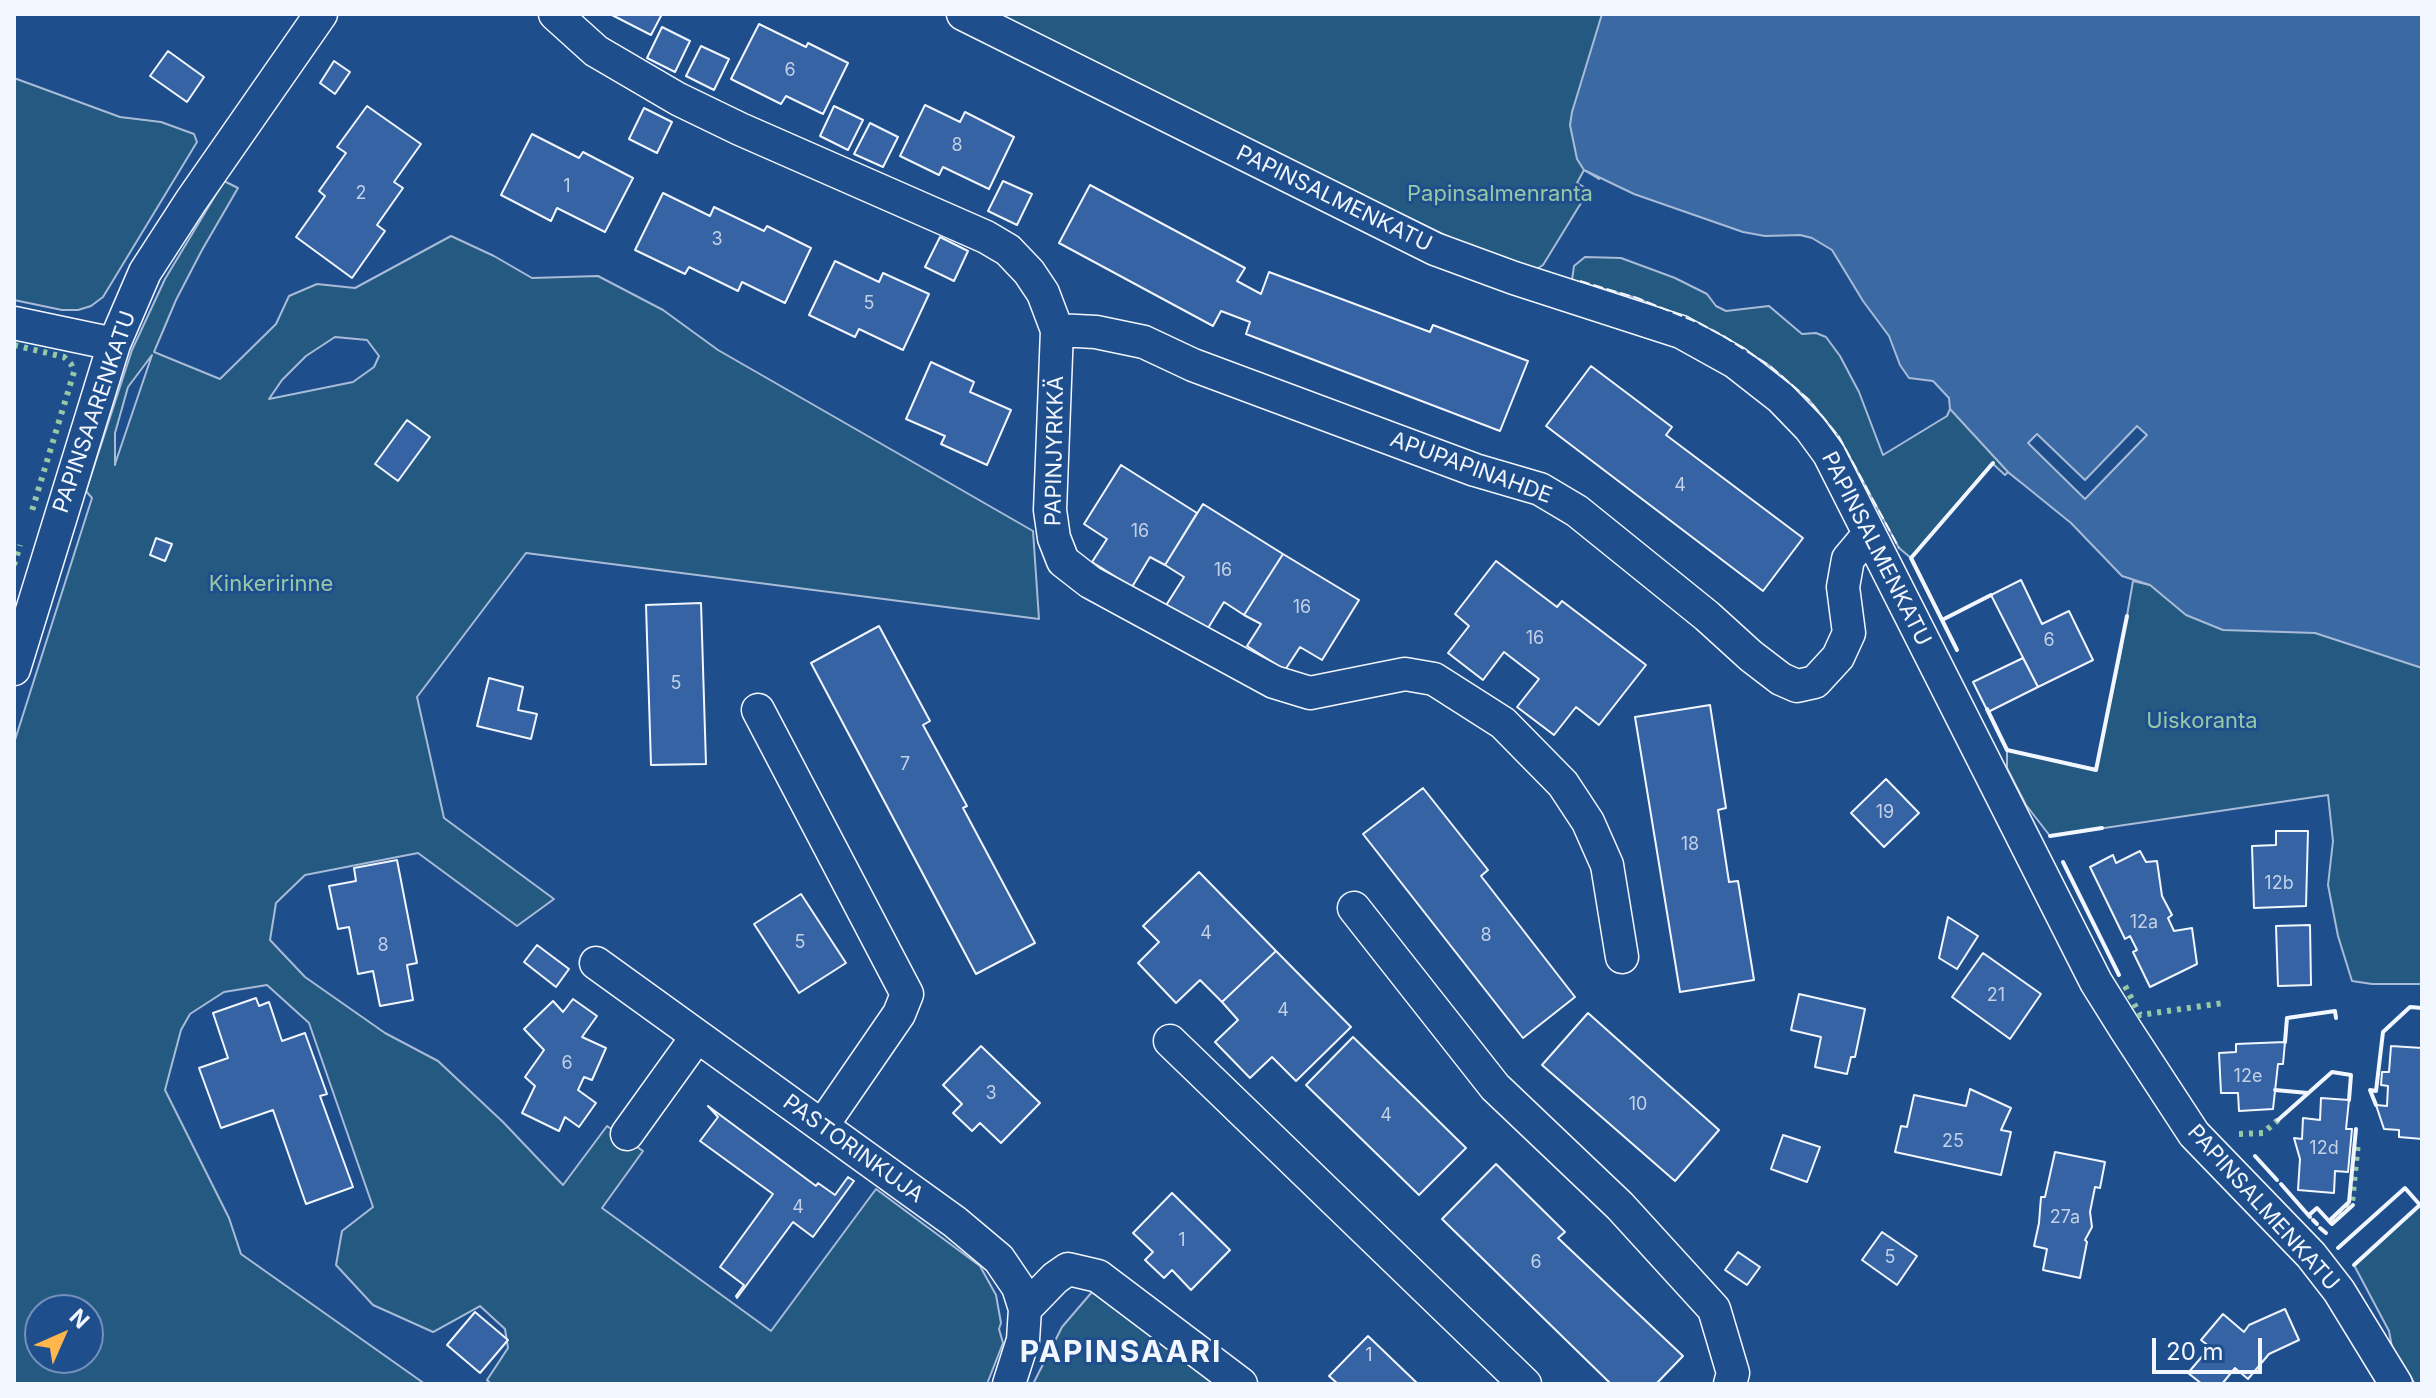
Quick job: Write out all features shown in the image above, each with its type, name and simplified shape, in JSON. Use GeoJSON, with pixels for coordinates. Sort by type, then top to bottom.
{"type":"FeatureCollection","features":[{"type":"Feature","properties":{"kind":"street","name":"PAPINSAARENKATU"},"geometry":{"type":"LineString","coordinates":[[14,669],[114,344],[145,272],[321,14]]}},
{"type":"Feature","properties":{"kind":"street","name":"PAPINJYRKKÄ"},"geometry":{"type":"LineString","coordinates":[[555,14],[596,51],[678,99],[986,237],[1008,250],[1043,293],[1057,330],[1050,510],[1054,538],[1063,561],[1090,582],[1274,682],[1310,693],[1405,674],[1434,679],[1503,723],[1563,784],[1588,822],[1607,865],[1622,957]]}},
{"type":"Feature","properties":{"kind":"street","name":"PAPINSALMENKATU"},"geometry":{"type":"LineString","coordinates":[[963,14],[1435,249],[1681,332],[1735,362],[1781,398],[1810,428],[1829,454],[2096,982],[2194,1134],[2311,1255],[2339,1291],[2396,1384]]}},
{"type":"Feature","properties":{"kind":"street"},"geometry":{"type":"LineString","coordinates":[[14,323],[114,344]]}},
{"type":"Feature","properties":{"kind":"street","name":"APUPAPINAHDE"},"geometry":{"type":"LineString","coordinates":[[1057,330],[1096,332],[1144,342],[1193,365],[1445,459],[1540,489],[1577,511],[1707,616],[1751,656],[1781,679],[1797,686],[1815,682],[1838,657],[1849,633],[1843,587],[1848,559],[1869,534]]}},
{"type":"Feature","properties":{"kind":"street"},"geometry":{"type":"LineString","coordinates":[[758,710],[907,994],[899,1014],[822,1126]]}},
{"type":"Feature","properties":{"kind":"street"},"geometry":{"type":"LineString","coordinates":[[1354,908],[1495,1087],[1620,1206],[1714,1309],[1733,1373],[1730,1384]]}},
{"type":"Feature","properties":{"kind":"street","name":"PASTORINKUJA"},"geometry":{"type":"LineString","coordinates":[[596,963],[955,1222],[999,1259],[1018,1287],[1025,1309]]}},
{"type":"Feature","properties":{"kind":"street"},"geometry":{"type":"LineString","coordinates":[[627,1134],[696,1038]]}},
{"type":"Feature","properties":{"kind":"street"},"geometry":{"type":"LineString","coordinates":[[1170,1041],[1525,1384]]}},
{"type":"Feature","properties":{"kind":"street"},"geometry":{"type":"LineString","coordinates":[[1009,1384],[1023,1340],[1025,1309],[1068,1269],[1098,1276],[1241,1384]]}},
{"type":"Feature","properties":{"kind":"green space","name":"Papinsalmenranta"},"geometry":{"type":"Polygon","coordinates":[[[987,14],[1667,14],[1599,179],[1584,170],[1577,183],[1589,190],[1543,265],[1535,270],[1480,252],[987,14]]]}},
{"type":"Feature","properties":{"kind":"green space"},"geometry":{"type":"Polygon","coordinates":[[[14,78],[120,117],[161,122],[194,134],[197,142],[103,297],[91,306],[78,310],[62,310],[14,300],[14,78]]]}},
{"type":"Feature","properties":{"kind":"green space","name":"Kinkeririnne"},"geometry":{"type":"Polygon","coordinates":[[[224,181],[238,188],[176,300],[154,352],[220,379],[276,324],[289,296],[317,284],[355,288],[451,236],[532,278],[598,276],[663,310],[718,350],[1033,531],[1039,619],[526,553],[417,697],[444,818],[554,899],[517,926],[418,853],[305,875],[276,903],[270,940],[305,977],[385,1033],[438,1061],[503,1122],[563,1185],[607,1126],[643,1151],[602,1208],[771,1331],[876,1189],[980,1266],[996,1295],[1003,1343],[987,1384],[491,1384],[487,1380],[508,1348],[505,1329],[480,1306],[433,1332],[373,1305],[336,1265],[342,1231],[373,1207],[309,1023],[267,985],[224,992],[190,1014],[181,1030],[165,1090],[229,1218],[241,1254],[425,1384],[14,1384],[14,743],[92,498],[86,491],[132,350],[165,279],[224,181]],[[335,337],[306,356],[282,380],[269,399],[353,382],[374,367],[379,356],[367,340],[335,337]],[[152,355],[128,387],[115,433],[115,464],[152,355]]]}},
{"type":"Feature","properties":{"kind":"green space"},"geometry":{"type":"Polygon","coordinates":[[[1585,257],[1621,258],[1675,278],[1707,294],[1716,306],[1726,311],[1769,306],[1802,334],[1816,333],[1826,337],[1859,392],[1883,455],[1947,416],[1950,409],[1967,407],[2018,480],[2008,472],[2005,475],[1992,463],[1911,558],[1899,548],[1839,437],[1809,400],[1770,366],[1725,337],[1637,298],[1572,280],[1574,266],[1585,257]]]}},
{"type":"Feature","properties":{"kind":"green space","name":"Uiskoranta"},"geometry":{"type":"Polygon","coordinates":[[[2422,580],[2422,984],[2352,981],[2338,936],[2328,885],[2333,841],[2328,795],[2050,836],[2026,805],[2007,768],[2007,750],[2096,769],[2133,581],[2150,585],[2422,580]]]}},
{"type":"Feature","properties":{"kind":"green space"},"geometry":{"type":"Polygon","coordinates":[[[2422,1203],[2422,1384],[2415,1384],[2392,1347],[2389,1331],[2354,1265],[2422,1203]]]}},
{"type":"Feature","properties":{"kind":"green space"},"geometry":{"type":"Polygon","coordinates":[[[1092,1292],[1217,1384],[1033,1384],[1062,1327],[1092,1292]]]}},
{"type":"Feature","properties":{"kind":"shaded area"},"geometry":{"type":"Polygon","coordinates":[[[1602,14],[2422,14],[2422,668],[2315,633],[2223,630],[2186,615],[2150,585],[2122,576],[2071,523],[2008,472],[1950,409],[1949,398],[1933,381],[1909,378],[1900,365],[1889,336],[1832,250],[1800,235],[1765,236],[1743,232],[1634,194],[1584,170],[1577,159],[1570,125],[1602,14]]]}},
{"type":"Feature","properties":{"kind":"pier"},"geometry":{"type":"Polygon","coordinates":[[[2137,426],[2147,435],[2085,499],[2028,443],[2037,434],[2085,480],[2137,426]]]}},
{"type":"Feature","properties":{"kind":"building"},"geometry":{"type":"Polygon","coordinates":[[[610,14],[662,14],[651,35],[610,14]]]}},
{"type":"Feature","properties":{"kind":"building"},"geometry":{"type":"Polygon","coordinates":[[[759,24],[848,63],[823,114],[786,96],[781,104],[731,79],[759,24]]]}},
{"type":"Feature","properties":{"kind":"building"},"geometry":{"type":"Polygon","coordinates":[[[662,27],[690,41],[675,72],[647,58],[662,27]]]}},
{"type":"Feature","properties":{"kind":"building"},"geometry":{"type":"Polygon","coordinates":[[[701,46],[729,59],[714,90],[686,76],[701,46]]]}},
{"type":"Feature","properties":{"kind":"building"},"geometry":{"type":"Polygon","coordinates":[[[168,51],[204,77],[187,102],[150,76],[168,51]]]}},
{"type":"Feature","properties":{"kind":"building"},"geometry":{"type":"Polygon","coordinates":[[[334,61],[350,72],[335,94],[320,83],[334,61]]]}},
{"type":"Feature","properties":{"kind":"building"},"geometry":{"type":"Polygon","coordinates":[[[925,105],[960,122],[965,112],[1014,137],[989,189],[943,167],[939,175],[900,156],[925,105]]]}},
{"type":"Feature","properties":{"kind":"building"},"geometry":{"type":"Polygon","coordinates":[[[367,106],[421,144],[394,182],[403,188],[377,225],[385,231],[352,278],[296,237],[325,196],[319,191],[346,153],[337,147],[367,106]]]}},
{"type":"Feature","properties":{"kind":"building"},"geometry":{"type":"Polygon","coordinates":[[[834,106],[863,120],[848,150],[820,136],[834,106]]]}},
{"type":"Feature","properties":{"kind":"building"},"geometry":{"type":"Polygon","coordinates":[[[644,108],[672,122],[657,153],[629,139],[644,108]]]}},
{"type":"Feature","properties":{"kind":"building"},"geometry":{"type":"Polygon","coordinates":[[[870,123],[898,137],[883,167],[854,154],[870,123]]]}},
{"type":"Feature","properties":{"kind":"building"},"geometry":{"type":"Polygon","coordinates":[[[532,134],[579,158],[583,152],[633,178],[605,232],[557,208],[551,221],[501,195],[532,134]]]}},
{"type":"Feature","properties":{"kind":"building"},"geometry":{"type":"Polygon","coordinates":[[[1003,181],[1032,194],[1017,225],[988,211],[1003,181]]]}},
{"type":"Feature","properties":{"kind":"building"},"geometry":{"type":"Polygon","coordinates":[[[1090,185],[1245,268],[1237,281],[1261,294],[1269,272],[1430,332],[1433,325],[1528,361],[1500,431],[1246,334],[1250,322],[1221,311],[1213,326],[1059,243],[1090,185]]]}},
{"type":"Feature","properties":{"kind":"building"},"geometry":{"type":"Polygon","coordinates":[[[663,193],[710,216],[714,207],[764,231],[767,226],[811,248],[785,303],[742,282],[738,291],[689,267],[685,274],[635,250],[663,193]]]}},
{"type":"Feature","properties":{"kind":"building"},"geometry":{"type":"Polygon","coordinates":[[[940,237],[968,251],[954,281],[925,267],[940,237]]]}},
{"type":"Feature","properties":{"kind":"building"},"geometry":{"type":"Polygon","coordinates":[[[835,261],[879,282],[883,273],[929,294],[903,350],[859,329],[855,337],[809,315],[835,261]]]}},
{"type":"Feature","properties":{"kind":"building"},"geometry":{"type":"Polygon","coordinates":[[[931,362],[974,382],[970,392],[1011,410],[987,465],[941,444],[945,436],[906,419],[931,362]]]}},
{"type":"Feature","properties":{"kind":"building"},"geometry":{"type":"Polygon","coordinates":[[[1591,366],[1672,427],[1666,435],[1803,538],[1763,591],[1546,426],[1591,366]]]}},
{"type":"Feature","properties":{"kind":"building"},"geometry":{"type":"Polygon","coordinates":[[[407,420],[430,437],[398,481],[375,464],[407,420]]]}},
{"type":"Feature","properties":{"kind":"building"},"geometry":{"type":"Polygon","coordinates":[[[1121,465],[1197,513],[1165,565],[1150,557],[1132,587],[1092,562],[1107,539],[1084,524],[1121,465]]]}},
{"type":"Feature","properties":{"kind":"building"},"geometry":{"type":"Polygon","coordinates":[[[1203,504],[1283,554],[1244,615],[1224,602],[1205,633],[1165,607],[1184,577],[1165,565],[1203,504]]]}},
{"type":"Feature","properties":{"kind":"building"},"geometry":{"type":"Polygon","coordinates":[[[156,538],[172,544],[165,561],[150,555],[156,538]]]}},
{"type":"Feature","properties":{"kind":"building"},"geometry":{"type":"Polygon","coordinates":[[[1283,554],[1359,600],[1322,660],[1300,647],[1285,670],[1247,646],[1261,624],[1244,615],[1283,554]]]}},
{"type":"Feature","properties":{"kind":"building"},"geometry":{"type":"Polygon","coordinates":[[[1496,561],[1557,607],[1562,601],[1646,665],[1599,725],[1576,707],[1554,735],[1517,707],[1539,679],[1504,652],[1483,680],[1448,653],[1469,626],[1455,614],[1496,561]]]}},
{"type":"Feature","properties":{"kind":"building"},"geometry":{"type":"Polygon","coordinates":[[[2021,580],[2042,624],[2069,611],[2093,660],[2038,687],[1991,595],[2021,580]]]}},
{"type":"Feature","properties":{"kind":"building"},"geometry":{"type":"Polygon","coordinates":[[[701,603],[706,764],[651,765],[646,605],[701,603]]]}},
{"type":"Feature","properties":{"kind":"building"},"geometry":{"type":"Polygon","coordinates":[[[879,626],[930,721],[923,725],[967,806],[963,808],[1035,943],[976,974],[811,663],[879,626]]]}},
{"type":"Feature","properties":{"kind":"building"},"geometry":{"type":"Polygon","coordinates":[[[2023,658],[2038,687],[1988,712],[1973,682],[2023,658]]]}},
{"type":"Feature","properties":{"kind":"building"},"geometry":{"type":"Polygon","coordinates":[[[489,678],[523,687],[518,710],[537,714],[531,739],[477,726],[489,678]]]}},
{"type":"Feature","properties":{"kind":"building"},"geometry":{"type":"Polygon","coordinates":[[[1710,705],[1726,808],[1718,810],[1729,882],[1738,881],[1754,980],[1680,992],[1635,717],[1710,705]]]}},
{"type":"Feature","properties":{"kind":"building"},"geometry":{"type":"Polygon","coordinates":[[[1886,779],[1919,813],[1884,847],[1851,813],[1886,779]]]}},
{"type":"Feature","properties":{"kind":"building"},"geometry":{"type":"Polygon","coordinates":[[[1423,788],[1488,870],[1481,876],[1575,997],[1523,1038],[1363,834],[1423,788]]]}},
{"type":"Feature","properties":{"kind":"building"},"geometry":{"type":"Polygon","coordinates":[[[2276,831],[2308,831],[2306,906],[2254,908],[2252,846],[2276,845],[2276,831]]]}},
{"type":"Feature","properties":{"kind":"building"},"geometry":{"type":"Polygon","coordinates":[[[2140,851],[2146,862],[2157,861],[2162,896],[2172,915],[2168,918],[2174,931],[2192,928],[2197,964],[2150,987],[2133,952],[2137,950],[2130,936],[2125,939],[2090,867],[2113,855],[2116,863],[2140,851]]]}},
{"type":"Feature","properties":{"kind":"building"},"geometry":{"type":"Polygon","coordinates":[[[397,860],[417,963],[407,965],[413,1000],[380,1006],[373,971],[358,974],[349,927],[338,929],[329,886],[356,881],[354,868],[397,860]]]}},
{"type":"Feature","properties":{"kind":"building"},"geometry":{"type":"Polygon","coordinates":[[[1199,872],[1276,951],[1222,1002],[1200,980],[1176,1003],[1138,963],[1159,942],[1143,926],[1199,872]]]}},
{"type":"Feature","properties":{"kind":"building"},"geometry":{"type":"Polygon","coordinates":[[[801,894],[846,963],[799,993],[754,924],[801,894]]]}},
{"type":"Feature","properties":{"kind":"building"},"geometry":{"type":"Polygon","coordinates":[[[1948,917],[1978,936],[1957,969],[1939,958],[1948,917]]]}},
{"type":"Feature","properties":{"kind":"building"},"geometry":{"type":"Polygon","coordinates":[[[2310,925],[2311,985],[2278,986],[2276,926],[2310,925]]]}},
{"type":"Feature","properties":{"kind":"building"},"geometry":{"type":"Polygon","coordinates":[[[537,945],[569,969],[556,987],[524,962],[537,945]]]}},
{"type":"Feature","properties":{"kind":"building"},"geometry":{"type":"Polygon","coordinates":[[[1276,951],[1351,1027],[1296,1081],[1272,1057],[1250,1078],[1215,1042],[1238,1020],[1222,1002],[1276,951]]]}},
{"type":"Feature","properties":{"kind":"building"},"geometry":{"type":"Polygon","coordinates":[[[1983,953],[2041,994],[2010,1039],[1952,997],[1983,953]]]}},
{"type":"Feature","properties":{"kind":"building"},"geometry":{"type":"Polygon","coordinates":[[[1799,994],[1865,1009],[1855,1057],[1851,1057],[1847,1074],[1815,1067],[1821,1037],[1791,1030],[1799,994]]]}},
{"type":"Feature","properties":{"kind":"building"},"geometry":{"type":"Polygon","coordinates":[[[256,998],[259,1006],[269,1002],[282,1041],[305,1033],[327,1094],[320,1096],[353,1187],[306,1204],[273,1110],[221,1128],[199,1068],[228,1058],[213,1013],[256,998]]]}},
{"type":"Feature","properties":{"kind":"building"},"geometry":{"type":"Polygon","coordinates":[[[573,999],[597,1016],[582,1037],[606,1048],[592,1080],[584,1077],[578,1090],[596,1103],[579,1127],[565,1117],[559,1131],[522,1113],[535,1086],[525,1077],[544,1050],[524,1029],[553,1001],[563,1012],[573,999]]]}},
{"type":"Feature","properties":{"kind":"building"},"geometry":{"type":"Polygon","coordinates":[[[1588,1013],[1719,1130],[1675,1181],[1542,1065],[1588,1013]]]}},
{"type":"Feature","properties":{"kind":"building"},"geometry":{"type":"Polygon","coordinates":[[[1353,1037],[1466,1148],[1419,1195],[1306,1085],[1353,1037]]]}},
{"type":"Feature","properties":{"kind":"building"},"geometry":{"type":"Polygon","coordinates":[[[2285,1042],[2283,1064],[2278,1064],[2273,1109],[2239,1111],[2238,1093],[2221,1093],[2219,1053],[2236,1052],[2236,1044],[2285,1042]]]}},
{"type":"Feature","properties":{"kind":"building"},"geometry":{"type":"Polygon","coordinates":[[[981,1046],[1040,1103],[1001,1143],[980,1123],[972,1131],[953,1113],[962,1104],[943,1085],[981,1046]]]}},
{"type":"Feature","properties":{"kind":"building"},"geometry":{"type":"Polygon","coordinates":[[[2391,1046],[2422,1048],[2422,1139],[2399,1137],[2399,1130],[2384,1129],[2376,1105],[2387,1106],[2388,1086],[2381,1085],[2382,1072],[2389,1072],[2391,1046]]]}},
{"type":"Feature","properties":{"kind":"building"},"geometry":{"type":"Polygon","coordinates":[[[1970,1089],[2011,1108],[2001,1130],[2011,1132],[2001,1175],[1895,1152],[1901,1126],[1907,1127],[1914,1095],[1966,1106],[1970,1089]]]}},
{"type":"Feature","properties":{"kind":"building"},"geometry":{"type":"Polygon","coordinates":[[[2321,1098],[2349,1100],[2346,1129],[2352,1129],[2348,1172],[2335,1171],[2334,1193],[2298,1190],[2300,1159],[2294,1138],[2302,1139],[2303,1118],[2320,1120],[2321,1098]]]}},
{"type":"Feature","properties":{"kind":"building"},"geometry":{"type":"Polygon","coordinates":[[[708,1106],[816,1186],[818,1183],[835,1195],[848,1177],[854,1181],[813,1237],[793,1222],[737,1298],[744,1285],[720,1267],[773,1194],[700,1141],[718,1117],[708,1106]]]}},
{"type":"Feature","properties":{"kind":"building"},"geometry":{"type":"Polygon","coordinates":[[[1783,1135],[1820,1147],[1807,1182],[1771,1169],[1783,1135]]]}},
{"type":"Feature","properties":{"kind":"building"},"geometry":{"type":"Polygon","coordinates":[[[2055,1152],[2105,1162],[2100,1188],[2095,1187],[2090,1212],[2092,1227],[2085,1240],[2080,1278],[2043,1270],[2047,1249],[2034,1246],[2041,1197],[2045,1197],[2055,1152]]]}},
{"type":"Feature","properties":{"kind":"building"},"geometry":{"type":"Polygon","coordinates":[[[1496,1164],[1565,1232],[1558,1238],[1683,1356],[1656,1384],[1611,1384],[1442,1219],[1496,1164]]]}},
{"type":"Feature","properties":{"kind":"building"},"geometry":{"type":"Polygon","coordinates":[[[1172,1193],[1230,1250],[1191,1290],[1172,1270],[1164,1278],[1145,1260],[1153,1252],[1133,1233],[1172,1193]]]}},
{"type":"Feature","properties":{"kind":"building"},"geometry":{"type":"Polygon","coordinates":[[[1882,1232],[1917,1256],[1897,1285],[1862,1260],[1882,1232]]]}},
{"type":"Feature","properties":{"kind":"building"},"geometry":{"type":"Polygon","coordinates":[[[1738,1252],[1760,1267],[1747,1285],[1725,1270],[1738,1252]]]}},
{"type":"Feature","properties":{"kind":"building"},"geometry":{"type":"Polygon","coordinates":[[[2285,1309],[2299,1340],[2269,1354],[2248,1379],[2235,1368],[2222,1384],[2202,1384],[2188,1373],[2210,1347],[2201,1340],[2223,1314],[2244,1332],[2249,1325],[2285,1309]]]}},
{"type":"Feature","properties":{"kind":"building"},"geometry":{"type":"Polygon","coordinates":[[[475,1312],[508,1340],[480,1373],[447,1345],[475,1312]]]}},
{"type":"Feature","properties":{"kind":"building"},"geometry":{"type":"Polygon","coordinates":[[[1368,1336],[1418,1384],[1338,1384],[1329,1376],[1368,1336]]]}},
{"type":"Feature","properties":{"kind":"hedge"},"geometry":{"type":"LineString","coordinates":[[14,345],[64,357],[74,372],[31,514]]}},
{"type":"Feature","properties":{"kind":"hedge"},"geometry":{"type":"LineString","coordinates":[[14,565],[20,545]]}},
{"type":"Feature","properties":{"kind":"hedge"},"geometry":{"type":"LineString","coordinates":[[2125,986],[2140,1015],[2223,1003]]}},
{"type":"Feature","properties":{"kind":"hedge"},"geometry":{"type":"LineString","coordinates":[[2239,1134],[2263,1133],[2278,1120]]}},
{"type":"Feature","properties":{"kind":"hedge"},"geometry":{"type":"LineString","coordinates":[[2332,1222],[2352,1203],[2358,1142]]}},
{"type":"Feature","properties":{"kind":"fence"},"geometry":{"type":"LineString","coordinates":[[1580,281],[1637,298],[1699,323],[1770,366],[1809,400],[1839,437],[1899,548]]}},
{"type":"Feature","properties":{"kind":"wall"},"geometry":{"type":"LineString","coordinates":[[1957,650],[1911,558],[1993,463]]}},
{"type":"Feature","properties":{"kind":"wall"},"geometry":{"type":"LineString","coordinates":[[1942,620],[1991,595]]}},
{"type":"Feature","properties":{"kind":"wall"},"geometry":{"type":"LineString","coordinates":[[1987,709],[2007,750],[2096,770],[2127,616]]}},
{"type":"Feature","properties":{"kind":"wall"},"geometry":{"type":"LineString","coordinates":[[2050,836],[2102,828]]}},
{"type":"Feature","properties":{"kind":"wall"},"geometry":{"type":"LineString","coordinates":[[2063,862],[2119,975]]}},
{"type":"Feature","properties":{"kind":"wall"},"geometry":{"type":"LineString","coordinates":[[2376,1105],[2370,1090],[2376,1091],[2383,1032],[2410,1007],[2422,1008]]}},
{"type":"Feature","properties":{"kind":"wall"},"geometry":{"type":"LineString","coordinates":[[2285,1042],[2287,1018],[2335,1011],[2336,1018]]}},
{"type":"Feature","properties":{"kind":"wall"},"geometry":{"type":"LineString","coordinates":[[2278,1120],[2332,1072],[2351,1075],[2349,1100]]}},
{"type":"Feature","properties":{"kind":"wall"},"geometry":{"type":"LineString","coordinates":[[2275,1090],[2308,1093]]}},
{"type":"Feature","properties":{"kind":"wall"},"geometry":{"type":"LineString","coordinates":[[2309,1215],[2317,1208],[2329,1221],[2349,1202],[2356,1129]]}},
{"type":"Feature","properties":{"kind":"wall"},"geometry":{"type":"LineString","coordinates":[[2255,1156],[2277,1180]]}},
{"type":"Feature","properties":{"kind":"wall"},"geometry":{"type":"LineString","coordinates":[[2281,1184],[2310,1217]]}},
{"type":"Feature","properties":{"kind":"wall"},"geometry":{"type":"LineString","coordinates":[[2338,1248],[2405,1188],[2420,1205]]}},
{"type":"Feature","properties":{"kind":"wall"},"geometry":{"type":"LineString","coordinates":[[2354,1265],[2422,1203]]}},
{"type":"Feature","properties":{"kind":"wall"},"geometry":{"type":"LineString","coordinates":[[2329,1221],[2332,1224],[2353,1205]]}},
{"type":"Feature","properties":{"kind":"wall"},"geometry":{"type":"LineString","coordinates":[[2313,1220],[2317,1224]]}},
{"type":"Feature","properties":{"kind":"wall"},"geometry":{"type":"LineString","coordinates":[[2320,1228],[2326,1233]]}},
{"type":"Feature","properties":{"kind":"district","name":"PAPINSAARI"},"geometry":{"type":"Point","coordinates":[1121,1353]}}]}
